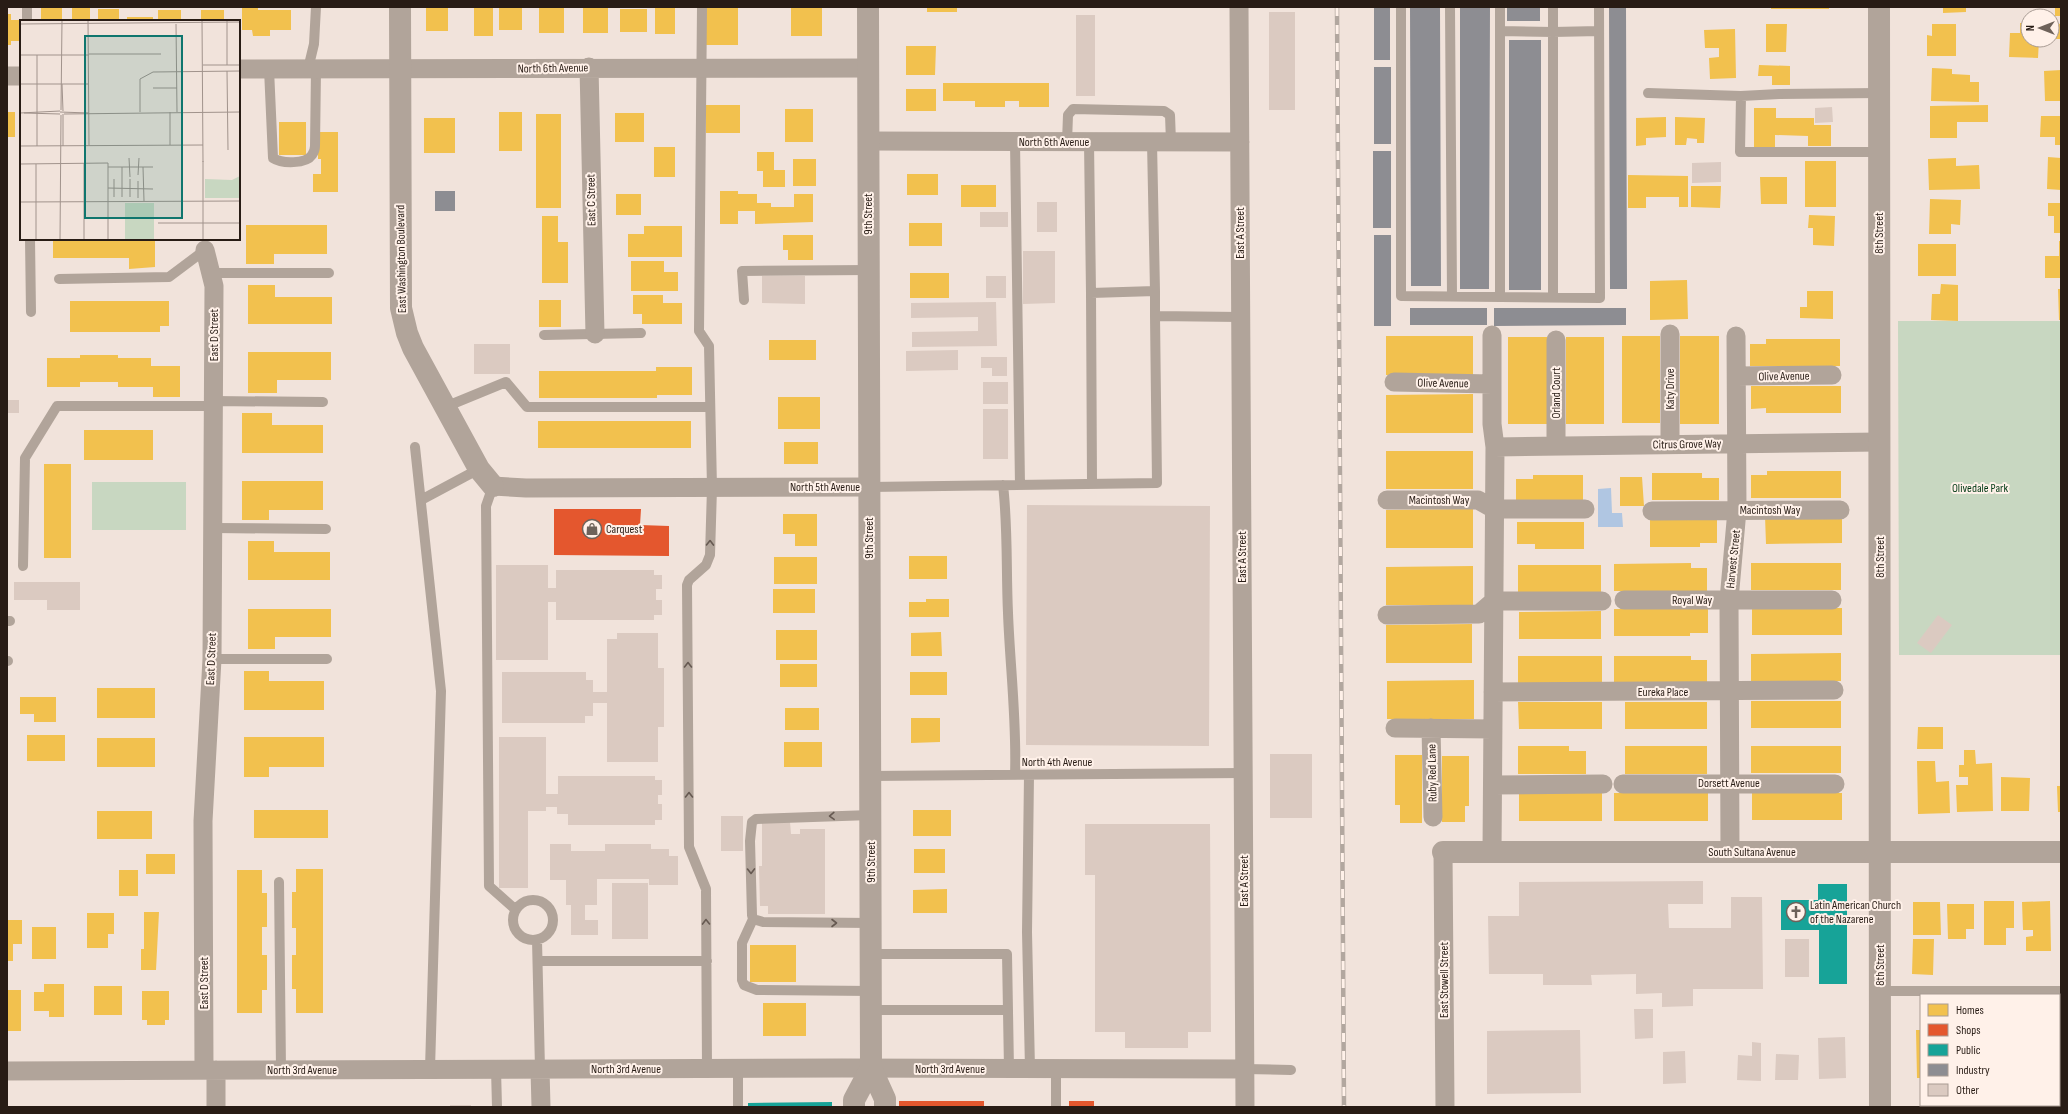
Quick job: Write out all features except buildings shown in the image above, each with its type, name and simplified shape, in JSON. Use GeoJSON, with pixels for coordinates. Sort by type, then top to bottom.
{"type":"FeatureCollection","features":[{"type":"Feature","properties":{"kind":"street","name":"East Washington Boulevard"},"geometry":{"type":"LineString","coordinates":[[400,7],[401,308],[406,333],[413,348],[479,470],[493,486]]}},
{"type":"Feature","properties":{"kind":"street","name":"9th Street"},"geometry":{"type":"LineString","coordinates":[[868,7],[871,1068],[885,1099],[885,1107]]}},
{"type":"Feature","properties":{"kind":"street","name":"East A Street"},"geometry":{"type":"LineString","coordinates":[[1239,7],[1245,1107]]}},
{"type":"Feature","properties":{"kind":"street","name":"8th Street"},"geometry":{"type":"LineString","coordinates":[[1879,7],[1880,1107]]}},
{"type":"Feature","properties":{"kind":"street","name":"North 6th Avenue"},"geometry":{"type":"LineString","coordinates":[[240,69],[400,70],[589,67],[868,68]]}},
{"type":"Feature","properties":{"kind":"street","name":"East C Street"},"geometry":{"type":"LineString","coordinates":[[589,67],[594,334]]}},
{"type":"Feature","properties":{"kind":"street"},"geometry":{"type":"LineString","coordinates":[[7,76],[20,76]]}},
{"type":"Feature","properties":{"kind":"street","name":"North 6th Avenue"},"geometry":{"type":"LineString","coordinates":[[868,141],[1240,142]]}},
{"type":"Feature","properties":{"kind":"street","name":"East D Street"},"geometry":{"type":"LineString","coordinates":[[205,250],[212,273],[214,286],[214,528],[212,659],[204,821],[210,1070],[216,1107]]}},
{"type":"Feature","properties":{"kind":"street","name":"Katy Drive"},"geometry":{"type":"LineString","coordinates":[[1670,334],[1670,444]]}},
{"type":"Feature","properties":{"kind":"street"},"geometry":{"type":"LineString","coordinates":[[1492,336],[1492,424],[1495,447],[1492,852]]}},
{"type":"Feature","properties":{"kind":"street","name":"Harvest Street"},"geometry":{"type":"LineString","coordinates":[[1730,852],[1729,600],[1738,510],[1736,336]]}},
{"type":"Feature","properties":{"kind":"street","name":"Orland Court"},"geometry":{"type":"LineString","coordinates":[[1556,340],[1556,446]]}},
{"type":"Feature","properties":{"kind":"street","name":"Olive Avenue"},"geometry":{"type":"LineString","coordinates":[[1737,376],[1832,375]]}},
{"type":"Feature","properties":{"kind":"street","name":"Olive Avenue"},"geometry":{"type":"LineString","coordinates":[[1394,382],[1492,384]]}},
{"type":"Feature","properties":{"kind":"street","name":"Citrus Grove Way"},"geometry":{"type":"LineString","coordinates":[[1495,447],[1737,442],[1880,442]]}},
{"type":"Feature","properties":{"kind":"street","name":"North 5th Avenue"},"geometry":{"type":"LineString","coordinates":[[493,486],[526,488],[869,487]]}},
{"type":"Feature","properties":{"kind":"street","name":"Macintosh Way"},"geometry":{"type":"LineString","coordinates":[[1387,500],[1478,500],[1494,509],[1585,509]]}},
{"type":"Feature","properties":{"kind":"street","name":"Macintosh Way"},"geometry":{"type":"LineString","coordinates":[[1652,511],[1840,510]]}},
{"type":"Feature","properties":{"kind":"street","name":"Royal Way"},"geometry":{"type":"LineString","coordinates":[[1624,600],[1832,600]]}},
{"type":"Feature","properties":{"kind":"street"},"geometry":{"type":"LineString","coordinates":[[1387,615],[1478,614],[1494,601],[1602,601]]}},
{"type":"Feature","properties":{"kind":"street","name":"Eureka Place"},"geometry":{"type":"LineString","coordinates":[[1493,692],[1834,690]]}},
{"type":"Feature","properties":{"kind":"street"},"geometry":{"type":"LineString","coordinates":[[1395,728],[1493,729]]}},
{"type":"Feature","properties":{"kind":"street","name":"Ruby Red Lane"},"geometry":{"type":"LineString","coordinates":[[1431,728],[1433,817]]}},
{"type":"Feature","properties":{"kind":"street"},"geometry":{"type":"LineString","coordinates":[[1493,785],[1603,784]]}},
{"type":"Feature","properties":{"kind":"street","name":"Dorsett Avenue"},"geometry":{"type":"LineString","coordinates":[[1623,784],[1835,784]]}},
{"type":"Feature","properties":{"kind":"street","name":"South Sultana Avenue"},"geometry":{"type":"LineString","coordinates":[[1443,852],[2061,852]]}},
{"type":"Feature","properties":{"kind":"street","name":"East Stowell Street"},"geometry":{"type":"LineString","coordinates":[[1443,852],[1445,1107]]}},
{"type":"Feature","properties":{"kind":"street","name":"9th Street"},"geometry":{"type":"LineString","coordinates":[[854,1107],[854,1100],[871,1068]]}},
{"type":"Feature","properties":{"kind":"street","name":"North 3rd Avenue"},"geometry":{"type":"LineString","coordinates":[[7,1071],[871,1068],[1009,1070],[1245,1070]]}},
{"type":"Feature","properties":{"kind":"street"},"geometry":{"type":"LineString","coordinates":[[540,1069],[541,1107]]}},
{"type":"Feature","properties":{"kind":"lane"},"geometry":{"type":"LineString","coordinates":[[27,7],[27,20]]}},
{"type":"Feature","properties":{"kind":"lane"},"geometry":{"type":"LineString","coordinates":[[269,69],[271,146],[273,158],[292,162],[306,160],[313,154],[315,146],[312,69],[316,7]]}},
{"type":"Feature","properties":{"kind":"lane"},"geometry":{"type":"LineString","coordinates":[[702,7],[699,331],[709,346],[712,488],[709,561],[689,580],[687,585],[689,847],[706,889],[707,1069]]}},
{"type":"Feature","properties":{"kind":"lane"},"geometry":{"type":"LineString","coordinates":[[1401,7],[1402,296],[1600,298],[1599,7]]}},
{"type":"Feature","properties":{"kind":"lane"},"geometry":{"type":"LineString","coordinates":[[1450,7],[1452,296]]}},
{"type":"Feature","properties":{"kind":"lane"},"geometry":{"type":"LineString","coordinates":[[1500,7],[1500,297]]}},
{"type":"Feature","properties":{"kind":"lane"},"geometry":{"type":"LineString","coordinates":[[1553,7],[1553,297]]}},
{"type":"Feature","properties":{"kind":"lane"},"geometry":{"type":"LineString","coordinates":[[1500,31],[1599,31]]}},
{"type":"Feature","properties":{"kind":"lane"},"geometry":{"type":"LineString","coordinates":[[1648,93],[1740,96],[1879,92]]}},
{"type":"Feature","properties":{"kind":"lane"},"geometry":{"type":"LineString","coordinates":[[1740,96],[1740,152],[1879,152]]}},
{"type":"Feature","properties":{"kind":"lane"},"geometry":{"type":"LineString","coordinates":[[1067,142],[1068,115],[1073,109],[1164,111],[1170,115],[1171,142]]}},
{"type":"Feature","properties":{"kind":"lane"},"geometry":{"type":"LineString","coordinates":[[1015,142],[1020,485]]}},
{"type":"Feature","properties":{"kind":"lane"},"geometry":{"type":"LineString","coordinates":[[1089,142],[1092,484]]}},
{"type":"Feature","properties":{"kind":"lane"},"geometry":{"type":"LineString","coordinates":[[1152,142],[1155,316],[1240,316]]}},
{"type":"Feature","properties":{"kind":"lane"},"geometry":{"type":"LineString","coordinates":[[30,240],[31,312]]}},
{"type":"Feature","properties":{"kind":"lane"},"geometry":{"type":"LineString","coordinates":[[59,280],[169,277],[205,250]]}},
{"type":"Feature","properties":{"kind":"lane"},"geometry":{"type":"LineString","coordinates":[[744,300],[742,271],[869,270]]}},
{"type":"Feature","properties":{"kind":"lane"},"geometry":{"type":"LineString","coordinates":[[212,273],[329,273]]}},
{"type":"Feature","properties":{"kind":"lane"},"geometry":{"type":"LineString","coordinates":[[1091,293],[1155,291]]}},
{"type":"Feature","properties":{"kind":"lane","name":"North 5th Avenue"},"geometry":{"type":"LineString","coordinates":[[869,487],[1157,483],[1155,316]]}},
{"type":"Feature","properties":{"kind":"lane"},"geometry":{"type":"LineString","coordinates":[[544,335],[641,333]]}},
{"type":"Feature","properties":{"kind":"lane"},"geometry":{"type":"LineString","coordinates":[[445,408],[506,382],[527,407],[710,407]]}},
{"type":"Feature","properties":{"kind":"lane"},"geometry":{"type":"LineString","coordinates":[[23,566],[25,458],[57,406],[322,402]]}},
{"type":"Feature","properties":{"kind":"lane"},"geometry":{"type":"LineString","coordinates":[[415,447],[441,691],[430,1070]]}},
{"type":"Feature","properties":{"kind":"lane"},"geometry":{"type":"LineString","coordinates":[[421,500],[479,470]]}},
{"type":"Feature","properties":{"kind":"lane"},"geometry":{"type":"LineString","coordinates":[[1003,485],[1006,506],[1008,613],[1016,742],[1015,775]]}},
{"type":"Feature","properties":{"kind":"lane"},"geometry":{"type":"LineString","coordinates":[[493,486],[486,506],[489,886],[516,910]]}},
{"type":"Feature","properties":{"kind":"lane"},"geometry":{"type":"LineString","coordinates":[[214,528],[326,529]]}},
{"type":"Feature","properties":{"kind":"lane"},"geometry":{"type":"LineString","coordinates":[[212,659],[327,659]]}},
{"type":"Feature","properties":{"kind":"lane","name":"North 4th Avenue"},"geometry":{"type":"LineString","coordinates":[[870,776],[1243,773]]}},
{"type":"Feature","properties":{"kind":"lane"},"geometry":{"type":"LineString","coordinates":[[1029,775],[1027,932],[1030,1070]]}},
{"type":"Feature","properties":{"kind":"lane"},"geometry":{"type":"LineString","coordinates":[[871,815],[762,818],[756,819],[752,822],[750,841],[753,919],[742,943],[742,980],[744,986],[757,990],[872,1001],[1008,1010]]}},
{"type":"Feature","properties":{"kind":"lane"},"geometry":{"type":"LineString","coordinates":[[279,882],[280,1070]]}},
{"type":"Feature","properties":{"kind":"lane"},"geometry":{"type":"LineString","coordinates":[[532,900],[539,901],[550,909],[553,921],[552,928],[544,938],[537,940],[524,938],[515,929],[513,923],[516,910],[526,902],[532,900]]}},
{"type":"Feature","properties":{"kind":"lane"},"geometry":{"type":"LineString","coordinates":[[753,919],[763,922],[871,923]]}},
{"type":"Feature","properties":{"kind":"lane"},"geometry":{"type":"LineString","coordinates":[[537,940],[540,1069]]}},
{"type":"Feature","properties":{"kind":"lane"},"geometry":{"type":"LineString","coordinates":[[871,954],[1007,954],[1009,1070]]}},
{"type":"Feature","properties":{"kind":"lane"},"geometry":{"type":"LineString","coordinates":[[538,961],[707,960]]}},
{"type":"Feature","properties":{"kind":"lane"},"geometry":{"type":"LineString","coordinates":[[1880,991],[2061,991]]}},
{"type":"Feature","properties":{"kind":"lane"},"geometry":{"type":"LineString","coordinates":[[496,1069],[497,1107]]}},
{"type":"Feature","properties":{"kind":"lane"},"geometry":{"type":"LineString","coordinates":[[738,1069],[738,1107]]}},
{"type":"Feature","properties":{"kind":"lane"},"geometry":{"type":"LineString","coordinates":[[1056,1070],[1056,1107]]}},
{"type":"Feature","properties":{"kind":"lane"},"geometry":{"type":"LineString","coordinates":[[1245,1070],[1291,1070]]}},
{"type":"Feature","properties":{"kind":"green space","name":"Olivedale Park"},"geometry":{"type":"Polygon","coordinates":[[[1898,321],[2061,321],[2061,655],[1899,655],[1898,321]]]}},
{"type":"Feature","properties":{"kind":"green space"},"geometry":{"type":"Polygon","coordinates":[[[92,482],[186,482],[186,530],[92,530],[92,482]]]}},
{"type":"Feature","properties":{"kind":"water"},"geometry":{"type":"Polygon","coordinates":[[[1611,488],[1612,513],[1622,513],[1623,527],[1598,527],[1598,489],[1611,488]]]}},
{"type":"Feature","properties":{"kind":"railway"},"geometry":{"type":"LineString","coordinates":[[1337,7],[1344,1107]]}},
{"type":"Feature","properties":{"kind":"place","name":"Carquest"},"geometry":{"type":"Point","coordinates":[592,529]}},
{"type":"Feature","properties":{"kind":"place","name":"Latin American Church of the Nazarene"},"geometry":{"type":"Point","coordinates":[1796,912]}}]}
